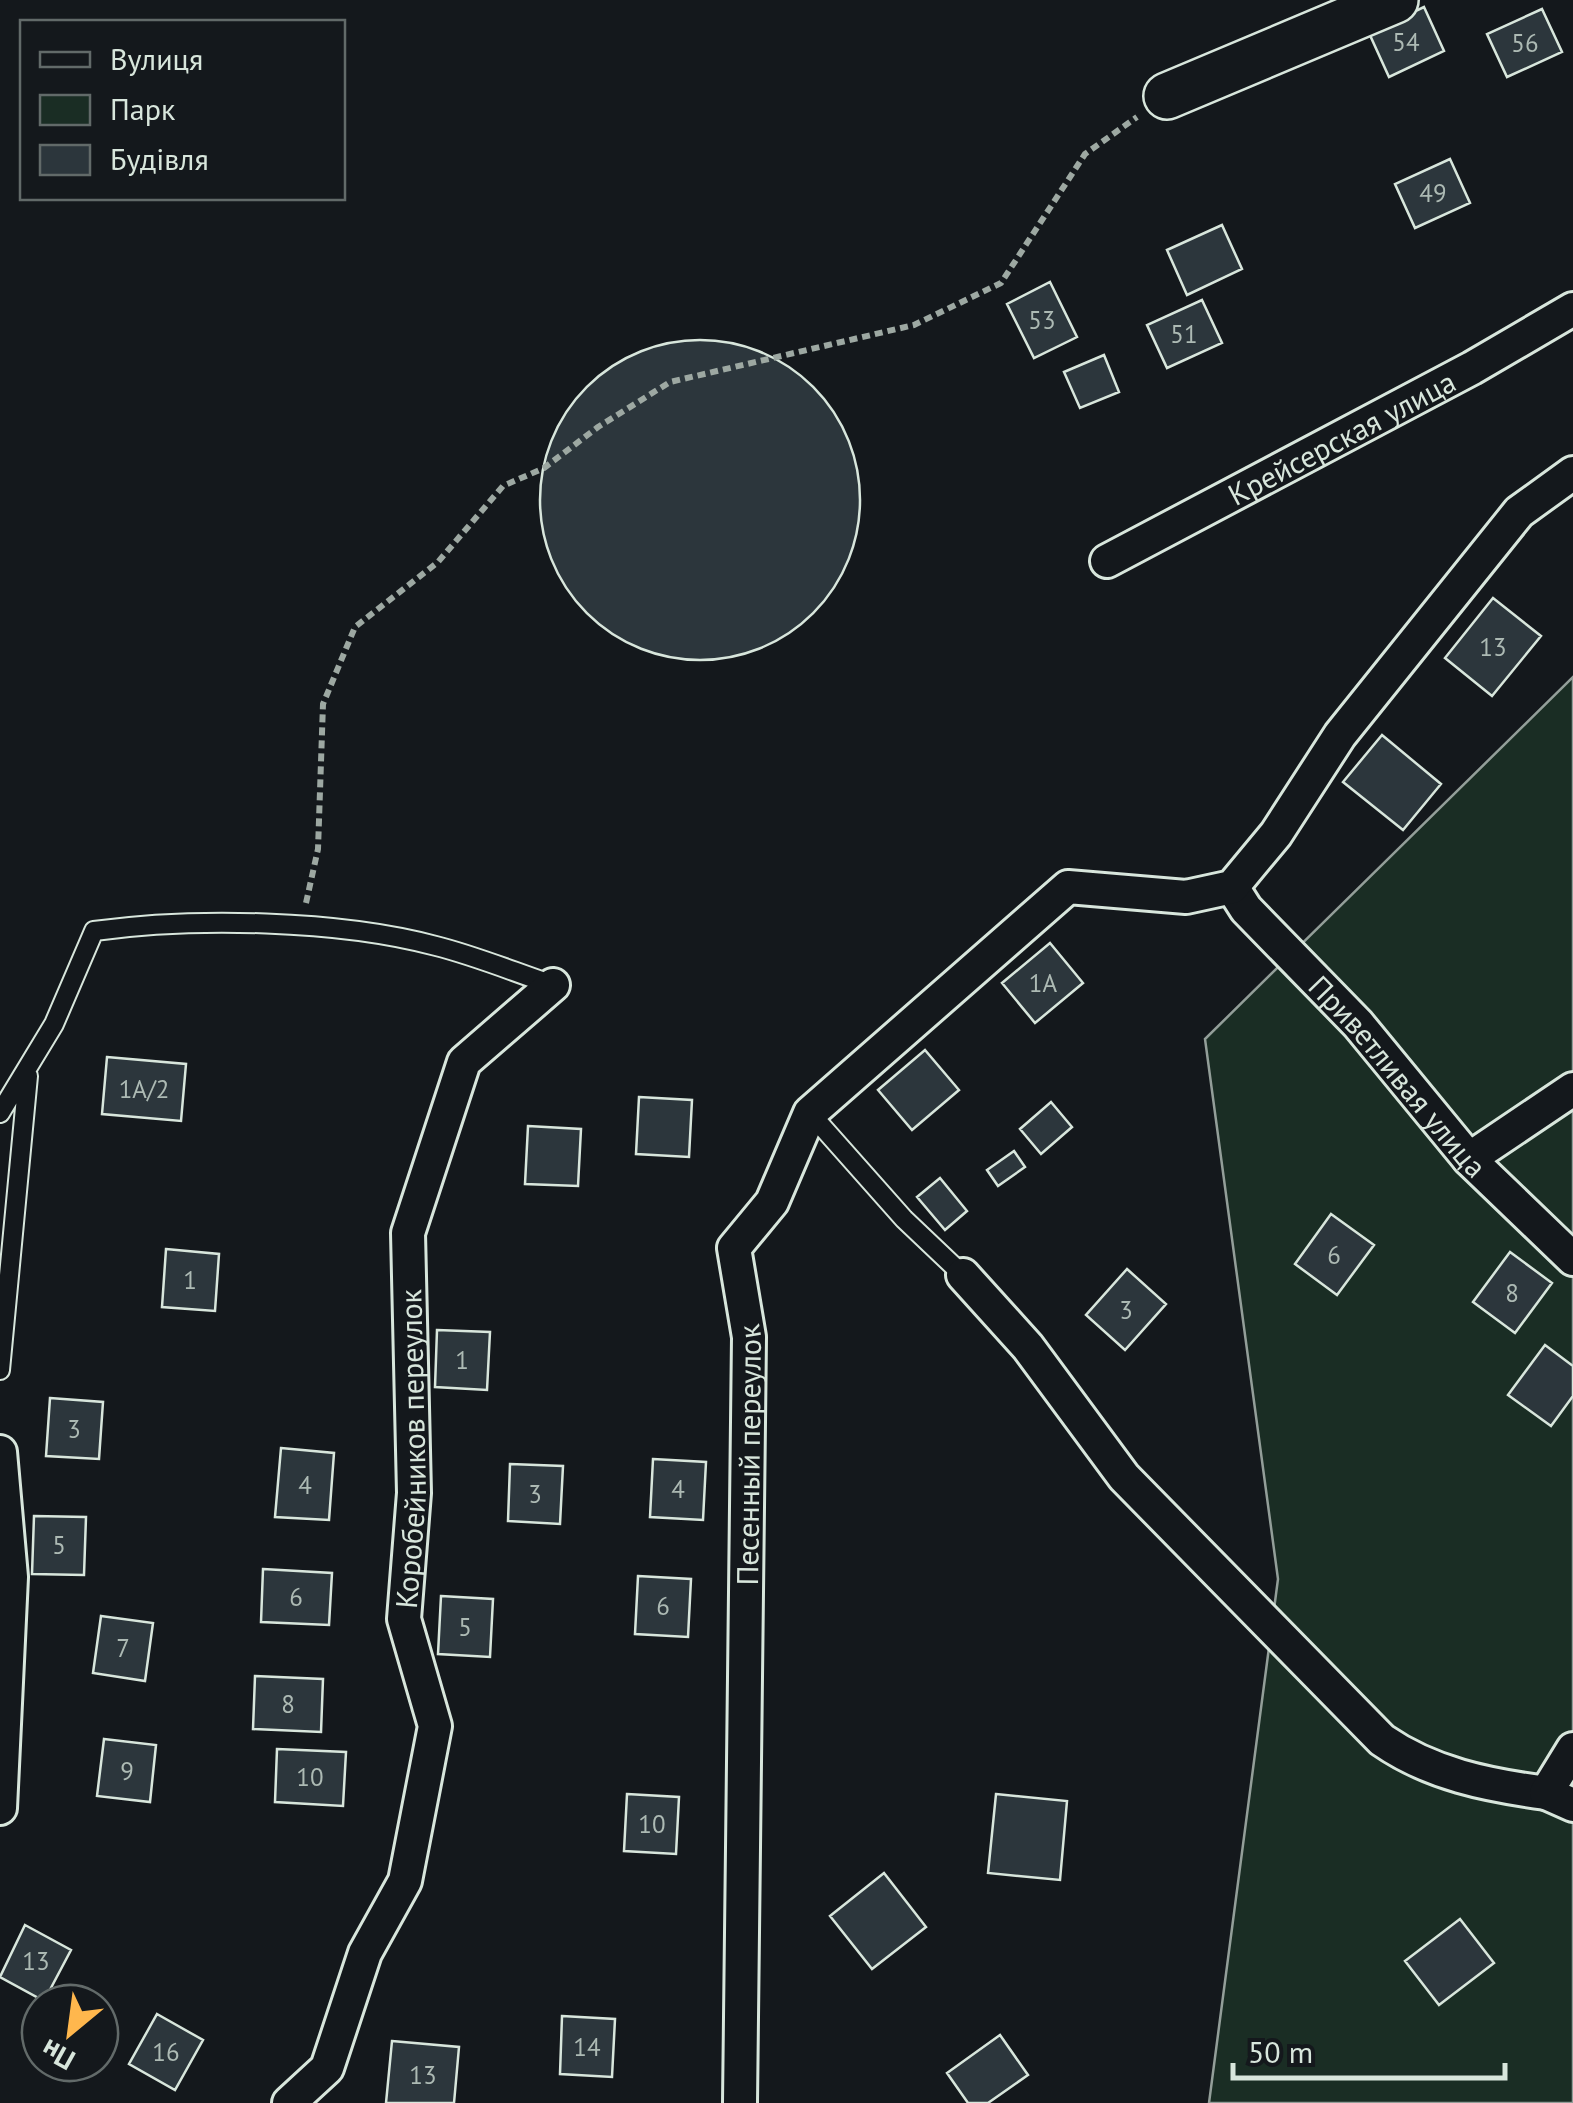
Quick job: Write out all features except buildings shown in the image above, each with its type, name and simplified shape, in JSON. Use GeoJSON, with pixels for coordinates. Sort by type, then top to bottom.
{"type":"FeatureCollection","features":[{"type":"Feature","properties":{"kind":"street"},"geometry":{"type":"LineString","coordinates":[[1167,96],[1395,0]]}},
{"type":"Feature","properties":{"kind":"street","name":"Крейсерская улица"},"geometry":{"type":"LineString","coordinates":[[1108,562],[1472,368],[1573,309]]}},
{"type":"Feature","properties":{"kind":"street"},"geometry":{"type":"LineString","coordinates":[[1232,887],[1276,834],[1340,734],[1520,512],[1573,473]]}},
{"type":"Feature","properties":{"kind":"street","name":"Песенный переулок"},"geometry":{"type":"LineString","coordinates":[[740,2090],[749,1337],[734,1248],[772,1202],[810,1113],[1068,887],[1186,898],[1232,887]]}},
{"type":"Feature","properties":{"kind":"street","name":"Приветливая улица"},"geometry":{"type":"LineString","coordinates":[[1232,887],[1246,909],[1358,1024],[1469,1159],[1573,1259]]}},
{"type":"Feature","properties":{"kind":"street","name":"Коробейников переулок"},"geometry":{"type":"LineString","coordinates":[[288,2103],[326,2068],[365,1952],[405,1881],[435,1726],[404,1619],[414,1492],[408,1233],[464,1062],[553,984]]}},
{"type":"Feature","properties":{"kind":"street"},"geometry":{"type":"LineString","coordinates":[[1469,1159],[1573,1089]]}},
{"type":"Feature","properties":{"kind":"street"},"geometry":{"type":"LineString","coordinates":[[963,1275],[1028,1347],[1124,1477],[1382,1740],[1429,1766],[1491,1786],[1560,1799],[1573,1749]]}},
{"type":"Feature","properties":{"kind":"street"},"geometry":{"type":"LineString","coordinates":[[0,1452],[11,1577],[0,1808]]}},
{"type":"Feature","properties":{"kind":"street"},"geometry":{"type":"LineString","coordinates":[[740,2090],[770,2103]]}},
{"type":"Feature","properties":{"kind":"lane"},"geometry":{"type":"LineString","coordinates":[[0,1113],[54,1024],[94,932],[158,922],[301,926],[434,945],[553,984]]}},
{"type":"Feature","properties":{"kind":"lane"},"geometry":{"type":"LineString","coordinates":[[0,1370],[28,1070]]}},
{"type":"Feature","properties":{"kind":"lane"},"geometry":{"type":"LineString","coordinates":[[810,1113],[904,1220],[963,1275]]}},
{"type":"Feature","properties":{"kind":"path"},"geometry":{"type":"LineString","coordinates":[[301,926],[318,849],[322,704],[355,627],[438,562],[503,486],[544,468],[598,427],[670,382],[914,325],[1001,283],[1085,154],[1167,96]]}},
{"type":"Feature","properties":{"kind":"green space"},"geometry":{"type":"Polygon","coordinates":[[[1573,677],[1573,2103],[1209,2103],[1278,1579],[1205,1039],[1573,677]]]}}]}
